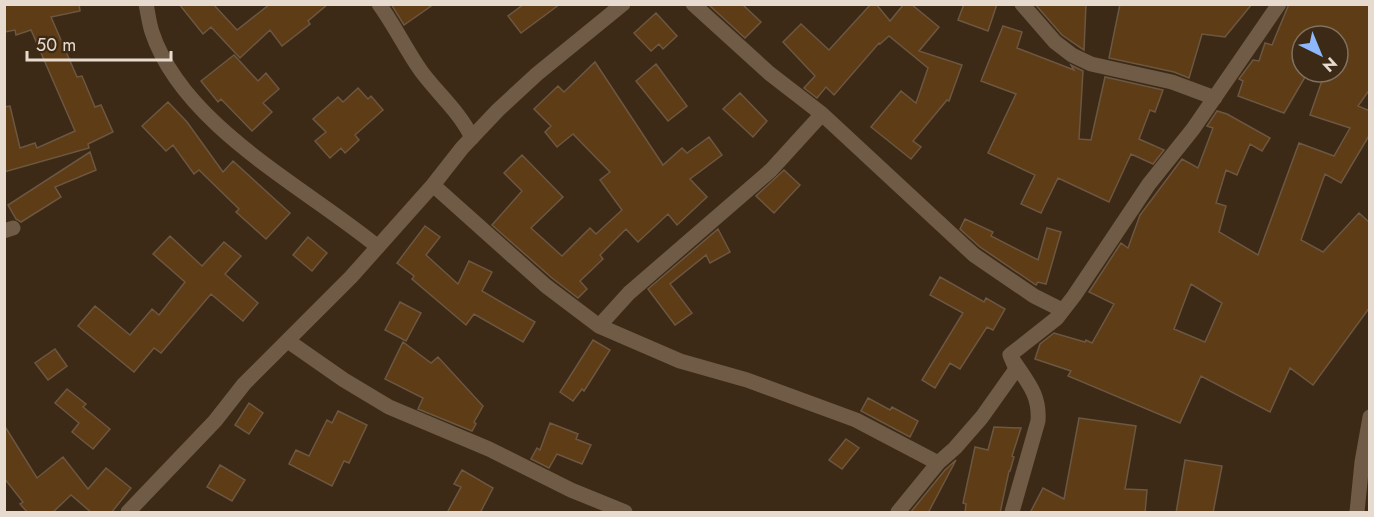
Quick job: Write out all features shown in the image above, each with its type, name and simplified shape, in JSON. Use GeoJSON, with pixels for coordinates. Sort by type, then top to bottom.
{"type":"FeatureCollection","features":[{"type":"Feature","properties":{"kind":"street"},"geometry":{"type":"LineString","coordinates":[[146,4],[152,31],[168,66],[195,103],[278,174],[378,247]]}},
{"type":"Feature","properties":{"kind":"street"},"geometry":{"type":"LineString","coordinates":[[379,4],[422,72],[465,122],[472,138]]}},
{"type":"Feature","properties":{"kind":"street"},"geometry":{"type":"LineString","coordinates":[[128,513],[215,421],[244,384],[288,342],[378,247],[472,138],[537,74],[623,4]]}},
{"type":"Feature","properties":{"kind":"street"},"geometry":{"type":"LineString","coordinates":[[693,4],[769,73],[822,114],[974,255],[1034,296],[1062,310]]}},
{"type":"Feature","properties":{"kind":"street"},"geometry":{"type":"LineString","coordinates":[[1022,4],[1055,42],[1081,60],[1172,82],[1215,98]]}},
{"type":"Feature","properties":{"kind":"street"},"geometry":{"type":"LineString","coordinates":[[1010,355],[1057,318],[1074,296],[1149,184],[1215,98],[1279,4]]}},
{"type":"Feature","properties":{"kind":"street"},"geometry":{"type":"LineString","coordinates":[[599,326],[629,293],[771,170],[822,114]]}},
{"type":"Feature","properties":{"kind":"street"},"geometry":{"type":"LineString","coordinates":[[433,185],[546,286],[599,326],[680,361],[747,380],[856,420],[938,463]]}},
{"type":"Feature","properties":{"kind":"street"},"geometry":{"type":"LineString","coordinates":[[288,342],[388,407],[489,449],[571,490],[625,513]]}},
{"type":"Feature","properties":{"kind":"street"},"geometry":{"type":"LineString","coordinates":[[898,513],[938,463],[955,448],[982,417],[1016,369],[1010,355]]}},
{"type":"Feature","properties":{"kind":"street"},"geometry":{"type":"LineString","coordinates":[[1010,355],[1036,397],[1039,407],[1038,421],[1012,513]]}},
{"type":"Feature","properties":{"kind":"street"},"geometry":{"type":"LineString","coordinates":[[1358,513],[1362,462],[1370,417]]}},
{"type":"Feature","properties":{"kind":"building"},"geometry":{"type":"Polygon","coordinates":[[[4,4],[79,4],[80,11],[51,17],[77,77],[82,76],[95,107],[101,105],[113,132],[88,144],[89,148],[4,172],[4,107],[10,106],[20,148],[35,143],[37,148],[75,131],[31,30],[16,35],[15,30],[4,32],[4,4]]]}},
{"type":"Feature","properties":{"kind":"building"},"geometry":{"type":"Polygon","coordinates":[[[179,4],[213,4],[237,30],[270,4],[328,4],[308,21],[310,24],[282,46],[270,30],[240,58],[211,27],[203,34],[179,4]]]}},
{"type":"Feature","properties":{"kind":"building"},"geometry":{"type":"Polygon","coordinates":[[[391,4],[434,4],[404,25],[391,4]]]}},
{"type":"Feature","properties":{"kind":"building"},"geometry":{"type":"Polygon","coordinates":[[[524,4],[560,4],[521,33],[508,16],[524,4]]]}},
{"type":"Feature","properties":{"kind":"building"},"geometry":{"type":"Polygon","coordinates":[[[708,4],[742,4],[761,22],[745,38],[708,4]]]}},
{"type":"Feature","properties":{"kind":"building"},"geometry":{"type":"Polygon","coordinates":[[[871,4],[876,4],[890,21],[904,4],[911,4],[939,27],[919,51],[962,65],[949,101],[947,100],[913,141],[921,147],[911,159],[871,127],[901,91],[916,103],[928,68],[889,36],[879,43],[834,95],[826,87],[817,98],[804,88],[815,76],[783,42],[801,24],[829,50],[871,4]]]}},
{"type":"Feature","properties":{"kind":"building"},"geometry":{"type":"Polygon","coordinates":[[[964,4],[997,4],[988,31],[958,20],[964,4]]]}},
{"type":"Feature","properties":{"kind":"building"},"geometry":{"type":"Polygon","coordinates":[[[1035,4],[1086,4],[1084,50],[1062,35],[1035,4]]]}},
{"type":"Feature","properties":{"kind":"building"},"geometry":{"type":"Polygon","coordinates":[[[1120,4],[1252,4],[1225,37],[1202,34],[1189,78],[1174,72],[1109,58],[1120,4]]]}},
{"type":"Feature","properties":{"kind":"building"},"geometry":{"type":"Polygon","coordinates":[[[1289,4],[1370,4],[1370,89],[1358,106],[1370,111],[1370,134],[1341,183],[1325,174],[1301,240],[1323,252],[1359,213],[1370,223],[1370,307],[1313,385],[1290,368],[1270,412],[1201,376],[1180,423],[1068,376],[1071,371],[1035,359],[1040,344],[1054,333],[1092,343],[1114,304],[1089,292],[1121,243],[1128,248],[1140,215],[1182,159],[1198,168],[1213,128],[1207,126],[1217,111],[1227,114],[1270,138],[1262,151],[1250,144],[1237,175],[1226,170],[1216,203],[1226,206],[1219,232],[1258,255],[1299,143],[1334,156],[1350,128],[1310,115],[1321,84],[1350,84],[1350,24],[1290,24],[1290,84],[1301,84],[1284,113],[1238,96],[1243,81],[1239,79],[1253,60],[1259,61],[1265,43],[1272,45],[1289,4]],[[1191,284],[1174,329],[1205,342],[1222,303],[1191,284]]]}},
{"type":"Feature","properties":{"kind":"building"},"geometry":{"type":"Polygon","coordinates":[[[656,13],[677,36],[663,49],[659,44],[651,51],[634,33],[656,13]]]}},
{"type":"Feature","properties":{"kind":"building"},"geometry":{"type":"Polygon","coordinates":[[[1003,26],[1022,32],[1017,48],[1074,70],[1071,65],[1083,71],[1079,139],[1091,140],[1105,77],[1163,90],[1155,112],[1150,110],[1139,139],[1164,150],[1153,164],[1131,154],[1109,202],[1058,178],[1041,213],[1021,204],[1035,175],[988,153],[1016,94],[981,81],[1003,26]]]}},
{"type":"Feature","properties":{"kind":"building"},"geometry":{"type":"Polygon","coordinates":[[[234,55],[258,81],[266,73],[279,89],[263,103],[272,112],[252,131],[221,99],[218,102],[201,81],[234,55]]]}},
{"type":"Feature","properties":{"kind":"building"},"geometry":{"type":"Polygon","coordinates":[[[595,62],[663,165],[682,148],[687,153],[709,137],[722,155],[690,179],[707,197],[677,225],[668,214],[638,242],[626,229],[600,255],[603,259],[580,281],[587,289],[578,298],[492,225],[522,191],[504,173],[522,155],[563,197],[531,228],[562,256],[590,228],[596,234],[622,210],[600,180],[610,172],[573,134],[557,147],[545,132],[551,126],[534,109],[558,86],[564,92],[595,62]]]}},
{"type":"Feature","properties":{"kind":"building"},"geometry":{"type":"Polygon","coordinates":[[[656,64],[687,106],[668,121],[636,81],[656,64]]]}},
{"type":"Feature","properties":{"kind":"building"},"geometry":{"type":"Polygon","coordinates":[[[358,88],[368,99],[371,96],[383,110],[355,135],[359,140],[345,153],[341,148],[330,158],[315,141],[326,132],[313,119],[338,97],[343,102],[358,88]]]}},
{"type":"Feature","properties":{"kind":"building"},"geometry":{"type":"Polygon","coordinates":[[[740,93],[767,121],[753,137],[723,109],[740,93]]]}},
{"type":"Feature","properties":{"kind":"building"},"geometry":{"type":"Polygon","coordinates":[[[168,102],[187,122],[223,172],[233,161],[290,213],[266,239],[236,212],[239,209],[199,170],[194,174],[173,145],[166,151],[142,126],[168,102]]]}},
{"type":"Feature","properties":{"kind":"building"},"geometry":{"type":"Polygon","coordinates":[[[90,152],[96,170],[55,187],[61,197],[21,222],[16,219],[8,205],[90,152]]]}},
{"type":"Feature","properties":{"kind":"building"},"geometry":{"type":"Polygon","coordinates":[[[784,170],[800,185],[774,213],[756,196],[784,170]]]}},
{"type":"Feature","properties":{"kind":"building"},"geometry":{"type":"Polygon","coordinates":[[[965,219],[993,232],[991,236],[1038,260],[1047,228],[1061,232],[1046,284],[1038,282],[1036,285],[980,247],[960,229],[965,219]]]}},
{"type":"Feature","properties":{"kind":"building"},"geometry":{"type":"Polygon","coordinates":[[[425,226],[440,237],[426,255],[458,284],[469,261],[492,272],[482,291],[535,322],[523,342],[474,314],[466,325],[412,279],[414,276],[397,263],[425,226]]]}},
{"type":"Feature","properties":{"kind":"building"},"geometry":{"type":"Polygon","coordinates":[[[718,229],[730,252],[710,263],[706,255],[670,284],[692,313],[675,325],[648,289],[718,229]]]}},
{"type":"Feature","properties":{"kind":"building"},"geometry":{"type":"Polygon","coordinates":[[[170,236],[202,266],[224,242],[241,256],[225,274],[258,303],[243,321],[211,294],[161,353],[154,348],[134,372],[78,326],[95,306],[130,335],[152,309],[159,315],[185,282],[153,254],[170,236]]]}},
{"type":"Feature","properties":{"kind":"building"},"geometry":{"type":"Polygon","coordinates":[[[308,237],[327,253],[312,271],[293,255],[308,237]]]}},
{"type":"Feature","properties":{"kind":"building"},"geometry":{"type":"Polygon","coordinates":[[[940,277],[984,302],[986,298],[1005,309],[993,330],[987,327],[960,369],[950,363],[935,388],[922,380],[963,313],[930,295],[940,277]]]}},
{"type":"Feature","properties":{"kind":"building"},"geometry":{"type":"Polygon","coordinates":[[[400,302],[421,313],[406,341],[385,330],[400,302]]]}},
{"type":"Feature","properties":{"kind":"building"},"geometry":{"type":"Polygon","coordinates":[[[593,340],[610,350],[584,391],[582,389],[573,401],[560,392],[593,340]]]}},
{"type":"Feature","properties":{"kind":"building"},"geometry":{"type":"Polygon","coordinates":[[[403,342],[431,363],[438,357],[483,406],[472,431],[418,409],[423,398],[385,379],[403,342]]]}},
{"type":"Feature","properties":{"kind":"building"},"geometry":{"type":"Polygon","coordinates":[[[55,349],[67,366],[48,380],[35,363],[55,349]]]}},
{"type":"Feature","properties":{"kind":"building"},"geometry":{"type":"Polygon","coordinates":[[[67,389],[86,404],[83,407],[110,429],[93,449],[72,432],[79,423],[55,403],[67,389]]]}},
{"type":"Feature","properties":{"kind":"building"},"geometry":{"type":"Polygon","coordinates":[[[868,398],[890,410],[892,407],[918,421],[910,437],[861,411],[868,398]]]}},
{"type":"Feature","properties":{"kind":"building"},"geometry":{"type":"Polygon","coordinates":[[[249,403],[263,413],[249,434],[235,425],[249,403]]]}},
{"type":"Feature","properties":{"kind":"building"},"geometry":{"type":"Polygon","coordinates":[[[338,411],[367,425],[349,463],[344,461],[332,486],[289,464],[296,450],[309,456],[327,420],[332,423],[338,411]]]}},
{"type":"Feature","properties":{"kind":"building"},"geometry":{"type":"Polygon","coordinates":[[[1079,418],[1136,426],[1125,489],[1147,490],[1145,513],[1030,513],[1043,488],[1064,499],[1079,418]]]}},
{"type":"Feature","properties":{"kind":"building"},"geometry":{"type":"Polygon","coordinates":[[[550,423],[578,434],[576,439],[591,445],[582,464],[557,454],[549,468],[531,459],[537,448],[540,450],[550,423]]]}},
{"type":"Feature","properties":{"kind":"building"},"geometry":{"type":"Polygon","coordinates":[[[4,425],[37,478],[63,457],[88,489],[106,468],[131,488],[111,513],[92,513],[71,495],[52,513],[28,513],[20,504],[23,502],[4,478],[4,425]]]}},
{"type":"Feature","properties":{"kind":"building"},"geometry":{"type":"Polygon","coordinates":[[[994,427],[1021,428],[1012,456],[1014,457],[1000,513],[965,513],[966,504],[963,503],[975,447],[988,450],[994,427]]]}},
{"type":"Feature","properties":{"kind":"building"},"geometry":{"type":"Polygon","coordinates":[[[846,439],[859,448],[842,469],[829,460],[846,439]]]}},
{"type":"Feature","properties":{"kind":"building"},"geometry":{"type":"Polygon","coordinates":[[[956,460],[928,513],[910,513],[945,470],[956,460]]]}},
{"type":"Feature","properties":{"kind":"building"},"geometry":{"type":"Polygon","coordinates":[[[1185,460],[1222,466],[1213,513],[1176,513],[1185,460]]]}},
{"type":"Feature","properties":{"kind":"building"},"geometry":{"type":"Polygon","coordinates":[[[220,465],[245,480],[232,501],[207,487],[220,465]]]}},
{"type":"Feature","properties":{"kind":"building"},"geometry":{"type":"Polygon","coordinates":[[[462,470],[493,488],[480,513],[447,513],[461,487],[454,484],[462,470]]]}}]}
